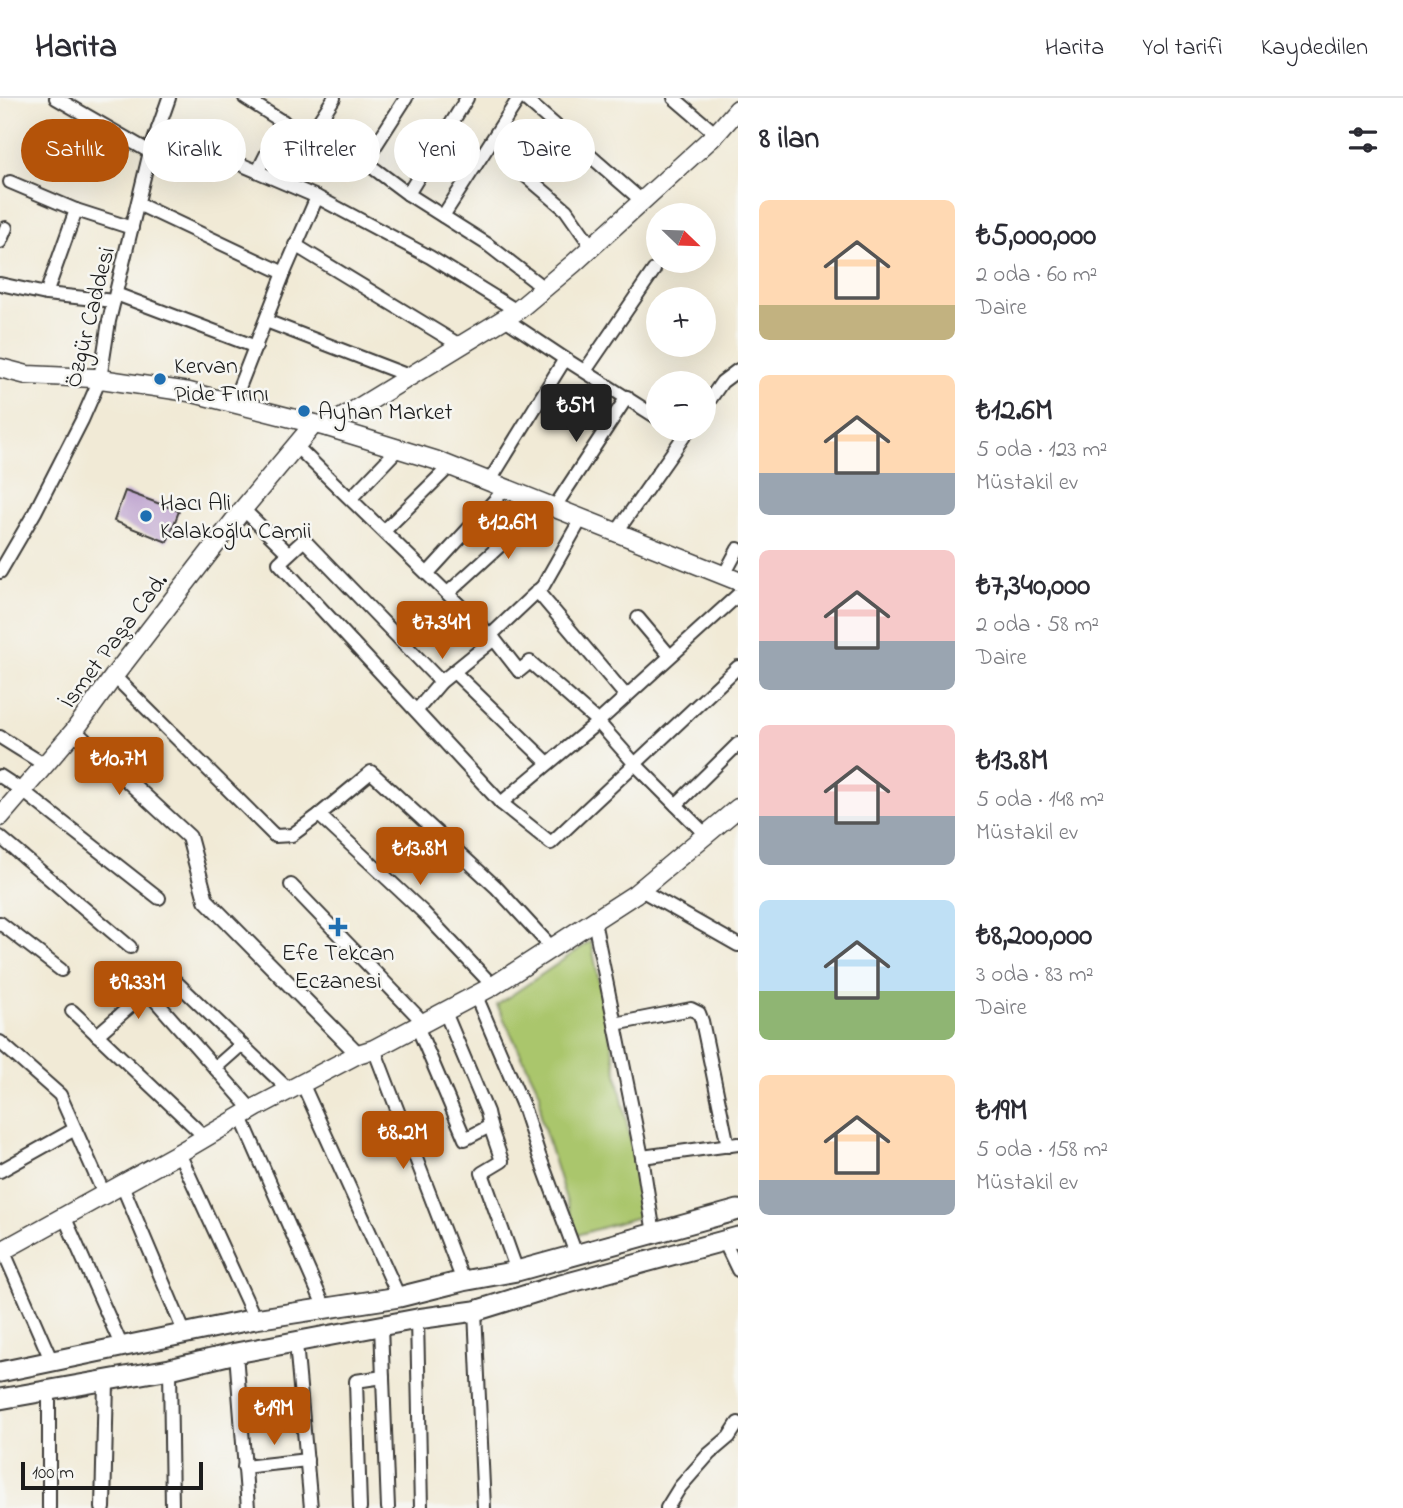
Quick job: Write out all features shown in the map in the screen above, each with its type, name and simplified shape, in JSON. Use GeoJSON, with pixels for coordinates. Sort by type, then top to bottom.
{"type":"FeatureCollection","features":[{"type":"Feature","properties":{"kind":"main road","name":"İsmet Paşa Cad."},"geometry":{"type":"LineString","coordinates":[[0,817],[74,731],[243,509],[296,446],[321,425],[511,315],[592,247],[716,134],[738,109]]}},
{"type":"Feature","properties":{"kind":"main road"},"geometry":{"type":"LineString","coordinates":[[0,368],[27,375],[100,379],[188,392],[321,425],[450,466],[731,578]]}},
{"type":"Feature","properties":{"kind":"main road"},"geometry":{"type":"LineString","coordinates":[[2,1251],[295,1087],[493,986],[641,890],[738,808]]}},
{"type":"Feature","properties":{"kind":"main road"},"geometry":{"type":"LineString","coordinates":[[0,1372],[255,1319],[400,1297],[517,1271],[738,1210]]}},
{"type":"Feature","properties":{"kind":"main road"},"geometry":{"type":"LineString","coordinates":[[0,1399],[106,1382],[236,1353],[475,1311],[731,1239]]}},
{"type":"Feature","properties":{"kind":"street"},"geometry":{"type":"LineString","coordinates":[[56,98],[143,148]]}},
{"type":"Feature","properties":{"kind":"street","name":"Özgür Caddesi"},"geometry":{"type":"LineString","coordinates":[[162,119],[169,98]]}},
{"type":"Feature","properties":{"kind":"street"},"geometry":{"type":"LineString","coordinates":[[245,98],[280,119]]}},
{"type":"Feature","properties":{"kind":"street"},"geometry":{"type":"LineString","coordinates":[[321,119],[334,98]]}},
{"type":"Feature","properties":{"kind":"street"},"geometry":{"type":"LineString","coordinates":[[380,139],[406,98]]}},
{"type":"Feature","properties":{"kind":"street"},"geometry":{"type":"LineString","coordinates":[[408,194],[467,98]]}},
{"type":"Feature","properties":{"kind":"street"},"geometry":{"type":"LineString","coordinates":[[443,216],[522,98],[642,201]]}},
{"type":"Feature","properties":{"kind":"street"},"geometry":{"type":"LineString","coordinates":[[674,98],[716,134]]}},
{"type":"Feature","properties":{"kind":"street"},"geometry":{"type":"LineString","coordinates":[[246,166],[317,197],[430,257],[511,315],[565,359],[646,410]]}},
{"type":"Feature","properties":{"kind":"street"},"geometry":{"type":"LineString","coordinates":[[258,171],[260,167]]}},
{"type":"Feature","properties":{"kind":"street"},"geometry":{"type":"LineString","coordinates":[[380,173],[487,244],[545,289]]}},
{"type":"Feature","properties":{"kind":"street"},"geometry":{"type":"LineString","coordinates":[[10,182],[76,210],[132,229]]}},
{"type":"Feature","properties":{"kind":"street","name":"Özgür Caddesi"},"geometry":{"type":"LineString","coordinates":[[0,572],[35,512],[100,379],[109,321],[143,182]]}},
{"type":"Feature","properties":{"kind":"street"},"geometry":{"type":"LineString","coordinates":[[533,182],[566,210],[592,247]]}},
{"type":"Feature","properties":{"kind":"street"},"geometry":{"type":"LineString","coordinates":[[233,403],[317,197]]}},
{"type":"Feature","properties":{"kind":"street"},"geometry":{"type":"LineString","coordinates":[[138,204],[284,273]]}},
{"type":"Feature","properties":{"kind":"street"},"geometry":{"type":"LineString","coordinates":[[46,294],[76,210]]}},
{"type":"Feature","properties":{"kind":"street"},"geometry":{"type":"LineString","coordinates":[[0,242],[6,228]]}},
{"type":"Feature","properties":{"kind":"street"},"geometry":{"type":"LineString","coordinates":[[295,246],[461,346]]}},
{"type":"Feature","properties":{"kind":"street"},"geometry":{"type":"LineString","coordinates":[[585,371],[652,273]]}},
{"type":"Feature","properties":{"kind":"street"},"geometry":{"type":"LineString","coordinates":[[0,284],[46,294],[115,298],[256,347]]}},
{"type":"Feature","properties":{"kind":"street"},"geometry":{"type":"LineString","coordinates":[[266,321],[409,376]]}},
{"type":"Feature","properties":{"kind":"street"},"geometry":{"type":"LineString","coordinates":[[428,573],[497,485],[565,359]]}},
{"type":"Feature","properties":{"kind":"street"},"geometry":{"type":"LineString","coordinates":[[716,391],[722,382],[738,370]]}},
{"type":"Feature","properties":{"kind":"street"},"geometry":{"type":"LineString","coordinates":[[448,593],[527,521],[548,506],[626,397]]}},
{"type":"Feature","properties":{"kind":"street"},"geometry":{"type":"LineString","coordinates":[[616,533],[676,441]]}},
{"type":"Feature","properties":{"kind":"street"},"geometry":{"type":"LineString","coordinates":[[296,446],[493,637],[519,671],[530,662],[598,722],[635,764],[706,835]]}},
{"type":"Feature","properties":{"kind":"street"},"geometry":{"type":"LineString","coordinates":[[351,498],[398,449]]}},
{"type":"Feature","properties":{"kind":"street"},"geometry":{"type":"LineString","coordinates":[[384,531],[450,466]]}},
{"type":"Feature","properties":{"kind":"street"},"geometry":{"type":"LineString","coordinates":[[243,509],[288,553]]}},
{"type":"Feature","properties":{"kind":"street"},"geometry":{"type":"LineString","coordinates":[[417,710],[441,682],[493,637],[542,586],[581,519]]}},
{"type":"Feature","properties":{"kind":"street"},"geometry":{"type":"LineString","coordinates":[[441,682],[304,540],[279,563],[501,803],[551,843],[738,667]]}},
{"type":"Feature","properties":{"kind":"street"},"geometry":{"type":"LineString","coordinates":[[731,578],[738,549]]}},
{"type":"Feature","properties":{"kind":"street"},"geometry":{"type":"LineString","coordinates":[[537,591],[626,696]]}},
{"type":"Feature","properties":{"kind":"street"},"geometry":{"type":"LineString","coordinates":[[501,803],[598,722],[738,595]]}},
{"type":"Feature","properties":{"kind":"street"},"geometry":{"type":"LineString","coordinates":[[638,618],[670,656]]}},
{"type":"Feature","properties":{"kind":"street"},"geometry":{"type":"LineString","coordinates":[[454,672],[548,763]]}},
{"type":"Feature","properties":{"kind":"street"},"geometry":{"type":"LineString","coordinates":[[114,676],[275,836],[292,835],[371,772],[496,887],[552,948]]}},
{"type":"Feature","properties":{"kind":"street"},"geometry":{"type":"LineString","coordinates":[[74,731],[188,837],[206,900],[366,1052],[463,1281]]}},
{"type":"Feature","properties":{"kind":"street"},"geometry":{"type":"LineString","coordinates":[[0,737],[45,765]]}},
{"type":"Feature","properties":{"kind":"street"},"geometry":{"type":"LineString","coordinates":[[676,805],[738,744]]}},
{"type":"Feature","properties":{"kind":"street"},"geometry":{"type":"LineString","coordinates":[[0,776],[23,791],[159,898]]}},
{"type":"Feature","properties":{"kind":"street"},"geometry":{"type":"LineString","coordinates":[[319,815],[423,912],[493,986]]}},
{"type":"Feature","properties":{"kind":"street"},"geometry":{"type":"LineString","coordinates":[[0,837],[130,947]]}},
{"type":"Feature","properties":{"kind":"street"},"geometry":{"type":"LineString","coordinates":[[291,886],[420,1025],[465,1139],[491,1126]]}},
{"type":"Feature","properties":{"kind":"street"},"geometry":{"type":"LineString","coordinates":[[641,890],[738,945]]}},
{"type":"Feature","properties":{"kind":"street"},"geometry":{"type":"LineString","coordinates":[[594,921],[642,1157],[653,1234]]}},
{"type":"Feature","properties":{"kind":"street"},"geometry":{"type":"LineString","coordinates":[[0,923],[61,970]]}},
{"type":"Feature","properties":{"kind":"street"},"geometry":{"type":"LineString","coordinates":[[170,976],[241,1045],[295,1087],[400,1297]]}},
{"type":"Feature","properties":{"kind":"street"},"geometry":{"type":"LineString","coordinates":[[97,1035],[152,987],[247,1113],[325,1308]]}},
{"type":"Feature","properties":{"kind":"street"},"geometry":{"type":"LineString","coordinates":[[476,996],[523,1106],[576,1254]]}},
{"type":"Feature","properties":{"kind":"street"},"geometry":{"type":"LineString","coordinates":[[615,1024],[691,1009],[699,1013],[733,1145],[642,1157]]}},
{"type":"Feature","properties":{"kind":"street"},"geometry":{"type":"LineString","coordinates":[[72,1011],[206,1138]]}},
{"type":"Feature","properties":{"kind":"street"},"geometry":{"type":"LineString","coordinates":[[445,1012],[487,1112],[502,1161],[482,1174],[517,1271]]}},
{"type":"Feature","properties":{"kind":"street"},"geometry":{"type":"LineString","coordinates":[[0,1042],[60,1095],[104,1194]]}},
{"type":"Feature","properties":{"kind":"street"},"geometry":{"type":"LineString","coordinates":[[215,1068],[241,1045]]}},
{"type":"Feature","properties":{"kind":"street"},"geometry":{"type":"LineString","coordinates":[[0,1171],[75,1129]]}},
{"type":"Feature","properties":{"kind":"street"},"geometry":{"type":"LineString","coordinates":[[179,1153],[255,1319]]}},
{"type":"Feature","properties":{"kind":"street"},"geometry":{"type":"LineString","coordinates":[[122,1185],[184,1334]]}},
{"type":"Feature","properties":{"kind":"street"},"geometry":{"type":"LineString","coordinates":[[64,1216],[122,1347]]}},
{"type":"Feature","properties":{"kind":"street"},"geometry":{"type":"LineString","coordinates":[[731,1239],[738,1270]]}},
{"type":"Feature","properties":{"kind":"street"},"geometry":{"type":"LineString","coordinates":[[2,1251],[52,1362]]}},
{"type":"Feature","properties":{"kind":"street"},"geometry":{"type":"LineString","coordinates":[[475,1311],[484,1508]]}},
{"type":"Feature","properties":{"kind":"street"},"geometry":{"type":"LineString","coordinates":[[417,1320],[421,1508]]}},
{"type":"Feature","properties":{"kind":"street"},"geometry":{"type":"LineString","coordinates":[[381,1326],[388,1508]]}},
{"type":"Feature","properties":{"kind":"street"},"geometry":{"type":"LineString","coordinates":[[296,1342],[311,1508]]}},
{"type":"Feature","properties":{"kind":"street"},"geometry":{"type":"LineString","coordinates":[[236,1353],[248,1508]]}},
{"type":"Feature","properties":{"kind":"street"},"geometry":{"type":"LineString","coordinates":[[170,1369],[172,1508]]}},
{"type":"Feature","properties":{"kind":"street"},"geometry":{"type":"LineString","coordinates":[[360,1508],[356,1381],[383,1377]]}},
{"type":"Feature","properties":{"kind":"street"},"geometry":{"type":"LineString","coordinates":[[103,1508],[106,1382]]}},
{"type":"Feature","properties":{"kind":"street"},"geometry":{"type":"LineString","coordinates":[[49,1392],[49,1508]]}},
{"type":"Feature","properties":{"kind":"street"},"geometry":{"type":"LineString","coordinates":[[667,1508],[680,1487],[709,1454],[729,1437],[738,1423]]}},
{"type":"Feature","properties":{"kind":"street"},"geometry":{"type":"LineString","coordinates":[[244,1466],[307,1460]]}},
{"type":"Feature","properties":{"kind":"green space"},"geometry":{"type":"Polygon","coordinates":[[[591,941],[645,1215],[577,1235],[541,1119],[540,1093],[497,1005],[591,941]]]}},
{"type":"Feature","properties":{"kind":"building","name":"Hacı Ali Kalakoğlu Camii"},"geometry":{"type":"Polygon","coordinates":[[[125,491],[179,511],[167,542],[114,521],[125,491]]]}},
{"type":"Feature","properties":{"kind":"place","name":"Kervan Pide Fırını"},"geometry":{"type":"Point","coordinates":[160,379]}},
{"type":"Feature","properties":{"kind":"place","name":"Ayhan Market"},"geometry":{"type":"Point","coordinates":[304,411]}},
{"type":"Feature","properties":{"kind":"place","name":"Hacı Ali Kalakoğlu Camii"},"geometry":{"type":"Point","coordinates":[146,516]}},
{"type":"Feature","properties":{"kind":"place","name":"Efe Tekcan Eczanesi"},"geometry":{"type":"Point","coordinates":[338,927]}}]}
